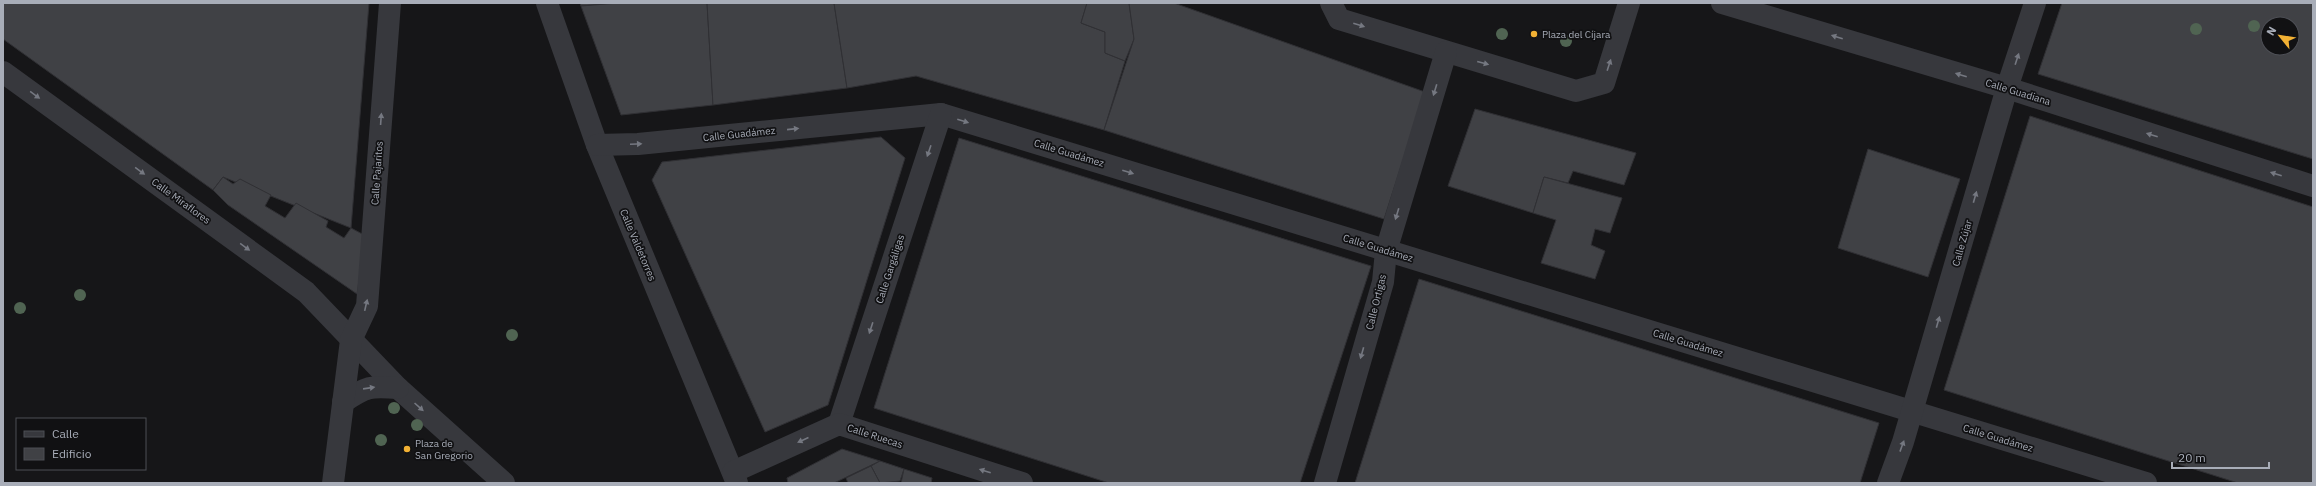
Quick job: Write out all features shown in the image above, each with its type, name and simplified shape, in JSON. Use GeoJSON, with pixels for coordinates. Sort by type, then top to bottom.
{"type":"FeatureCollection","features":[{"type":"Feature","properties":{"kind":"street","name":"Calle Pajaritos"},"geometry":{"type":"LineString","coordinates":[[351,340],[367,306],[390,3]]}},
{"type":"Feature","properties":{"kind":"street","name":"Calle Valdetorres"},"geometry":{"type":"LineString","coordinates":[[548,3],[597,145],[735,478]]}},
{"type":"Feature","properties":{"kind":"street"},"geometry":{"type":"LineString","coordinates":[[1331,3],[1339,19],[1576,91],[1604,83],[1629,3]]}},
{"type":"Feature","properties":{"kind":"street","name":"Calle Guadiana"},"geometry":{"type":"LineString","coordinates":[[1722,3],[2007,88],[2313,186]]}},
{"type":"Feature","properties":{"kind":"street","name":"Calle Zújar"},"geometry":{"type":"LineString","coordinates":[[1888,483],[1912,411],[2007,88],[2035,3]]}},
{"type":"Feature","properties":{"kind":"street","name":"Calle Ortigas"},"geometry":{"type":"LineString","coordinates":[[1325,483],[1383,282],[1386,251],[1446,52]]}},
{"type":"Feature","properties":{"kind":"street","name":"Calle Miraflores"},"geometry":{"type":"LineString","coordinates":[[3,72],[306,292],[351,340]]}},
{"type":"Feature","properties":{"kind":"street","name":"Calle Guadámez"},"geometry":{"type":"LineString","coordinates":[[597,145],[638,144],[941,114],[2146,483]]}},
{"type":"Feature","properties":{"kind":"street","name":"Calle Gargáligas"},"geometry":{"type":"LineString","coordinates":[[839,424],[941,114]]}},
{"type":"Feature","properties":{"kind":"street"},"geometry":{"type":"LineString","coordinates":[[351,340],[398,388],[504,483]]}},
{"type":"Feature","properties":{"kind":"street"},"geometry":{"type":"LineString","coordinates":[[333,483],[351,340]]}},
{"type":"Feature","properties":{"kind":"street"},"geometry":{"type":"LineString","coordinates":[[344,402],[362,389],[379,387],[398,388]]}},
{"type":"Feature","properties":{"kind":"street","name":"Calle Ruecas"},"geometry":{"type":"LineString","coordinates":[[735,478],[839,424],[1022,483]]}},
{"type":"Feature","properties":{"kind":"building"},"geometry":{"type":"Polygon","coordinates":[[[3,3],[369,3],[351,228],[223,177],[213,190],[3,39],[3,3]]]}},
{"type":"Feature","properties":{"kind":"building"},"geometry":{"type":"Polygon","coordinates":[[[580,3],[617,3],[581,6],[580,3]]]}},
{"type":"Feature","properties":{"kind":"building"},"geometry":{"type":"Polygon","coordinates":[[[618,3],[707,3],[713,105],[621,115],[581,6],[618,3]]]}},
{"type":"Feature","properties":{"kind":"building"},"geometry":{"type":"Polygon","coordinates":[[[707,3],[834,3],[847,88],[713,105],[707,3]]]}},
{"type":"Feature","properties":{"kind":"building"},"geometry":{"type":"Polygon","coordinates":[[[834,3],[1087,3],[1081,23],[1105,32],[1105,53],[1125,61],[1104,130],[916,76],[847,88],[834,3]]]}},
{"type":"Feature","properties":{"kind":"building"},"geometry":{"type":"Polygon","coordinates":[[[1087,3],[1129,3],[1134,39],[1125,61],[1105,53],[1105,32],[1081,23],[1087,3]]]}},
{"type":"Feature","properties":{"kind":"building"},"geometry":{"type":"Polygon","coordinates":[[[1129,3],[1174,3],[1425,92],[1384,219],[1104,130],[1134,39],[1129,3]]]}},
{"type":"Feature","properties":{"kind":"building"},"geometry":{"type":"Polygon","coordinates":[[[2062,3],[2313,3],[2313,159],[2038,74],[2062,3]]]}},
{"type":"Feature","properties":{"kind":"building"},"geometry":{"type":"Polygon","coordinates":[[[1475,109],[1636,153],[1624,185],[1573,171],[1568,183],[1544,177],[1533,213],[1448,186],[1475,109]]]}},
{"type":"Feature","properties":{"kind":"building"},"geometry":{"type":"Polygon","coordinates":[[[2030,116],[2313,207],[2313,483],[2238,483],[1944,390],[2030,116]]]}},
{"type":"Feature","properties":{"kind":"building"},"geometry":{"type":"Polygon","coordinates":[[[881,137],[905,158],[828,405],[765,432],[652,180],[662,162],[881,137]]]}},
{"type":"Feature","properties":{"kind":"building"},"geometry":{"type":"Polygon","coordinates":[[[959,138],[1371,266],[1300,483],[1109,483],[874,408],[959,138]]]}},
{"type":"Feature","properties":{"kind":"building"},"geometry":{"type":"Polygon","coordinates":[[[1868,149],[1960,179],[1928,277],[1838,248],[1868,149]]]}},
{"type":"Feature","properties":{"kind":"building"},"geometry":{"type":"Polygon","coordinates":[[[223,177],[233,184],[240,179],[271,195],[265,206],[285,218],[296,203],[328,221],[326,227],[344,238],[351,228],[366,236],[357,294],[228,205],[213,190],[223,177]]]}},
{"type":"Feature","properties":{"kind":"building"},"geometry":{"type":"Polygon","coordinates":[[[1544,177],[1622,198],[1610,233],[1595,229],[1591,245],[1605,251],[1595,279],[1541,263],[1556,220],[1533,213],[1544,177]]]}},
{"type":"Feature","properties":{"kind":"building"},"geometry":{"type":"Polygon","coordinates":[[[1419,279],[1879,423],[1860,483],[1355,483],[1419,279]]]}},
{"type":"Feature","properties":{"kind":"building"},"geometry":{"type":"Polygon","coordinates":[[[842,449],[880,461],[834,483],[788,483],[787,478],[842,449]]]}},
{"type":"Feature","properties":{"kind":"building"},"geometry":{"type":"Polygon","coordinates":[[[880,461],[904,469],[900,481],[880,483],[871,466],[880,461]]]}},
{"type":"Feature","properties":{"kind":"building"},"geometry":{"type":"Polygon","coordinates":[[[871,466],[880,483],[848,483],[846,478],[871,466]]]}},
{"type":"Feature","properties":{"kind":"building"},"geometry":{"type":"Polygon","coordinates":[[[904,469],[932,478],[931,483],[901,483],[904,469]]]}},
{"type":"Feature","properties":{"kind":"place","name":"Plaza del Cíjara"},"geometry":{"type":"Point","coordinates":[1534,34]}},
{"type":"Feature","properties":{"kind":"place","name":"Plaza de San Gregorio"},"geometry":{"type":"Point","coordinates":[407,449]}}]}
